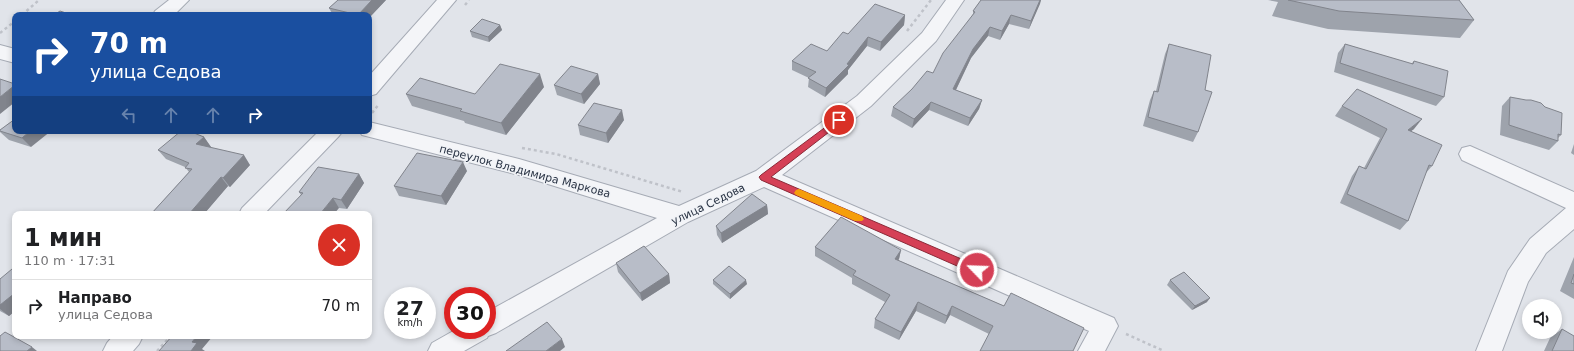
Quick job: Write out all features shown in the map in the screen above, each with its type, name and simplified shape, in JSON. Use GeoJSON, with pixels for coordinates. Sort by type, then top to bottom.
{"type":"FeatureCollection","features":[{"type":"Feature","properties":{"kind":"street"},"geometry":{"type":"LineString","coordinates":[[166,12],[180,0]]}},
{"type":"Feature","properties":{"kind":"street"},"geometry":{"type":"LineString","coordinates":[[372,86],[447,0]]}},
{"type":"Feature","properties":{"kind":"street","name":"улица Седова"},"geometry":{"type":"LineString","coordinates":[[496,320],[680,216],[764,177],[864,101],[929,37],[955,0]]}},
{"type":"Feature","properties":{"kind":"street"},"geometry":{"type":"LineString","coordinates":[[0,52],[12,55]]}},
{"type":"Feature","properties":{"kind":"street","name":"переулок Владимира Маркова"},"geometry":{"type":"LineString","coordinates":[[372,131],[519,167],[680,216]]}},
{"type":"Feature","properties":{"kind":"street"},"geometry":{"type":"LineString","coordinates":[[253,211],[329,134]]}},
{"type":"Feature","properties":{"kind":"street"},"geometry":{"type":"LineString","coordinates":[[1470,154],[1574,202]]}},
{"type":"Feature","properties":{"kind":"street"},"geometry":{"type":"LineString","coordinates":[[764,177],[1105,326],[1091,351]]}},
{"type":"Feature","properties":{"kind":"street"},"geometry":{"type":"LineString","coordinates":[[1489,351],[1517,278],[1538,246],[1574,215]]}},
{"type":"Feature","properties":{"kind":"street"},"geometry":{"type":"LineString","coordinates":[[116,351],[127,339]]}},
{"type":"Feature","properties":{"kind":"street"},"geometry":{"type":"LineString","coordinates":[[440,351],[462,339]]}},
{"type":"Feature","properties":{"kind":"path"},"geometry":{"type":"LineString","coordinates":[[25,12],[39,0]]}},
{"type":"Feature","properties":{"kind":"path"},"geometry":{"type":"LineString","coordinates":[[906,32],[931,0]]}},
{"type":"Feature","properties":{"kind":"path"},"geometry":{"type":"LineString","coordinates":[[0,33],[12,23]]}},
{"type":"Feature","properties":{"kind":"path"},"geometry":{"type":"LineString","coordinates":[[1105,326],[1139,339],[1164,351]]}},
{"type":"Feature","properties":{"kind":"path"},"geometry":{"type":"LineString","coordinates":[[158,351],[168,339]]}},
{"type":"Feature","properties":{"kind":"building"},"geometry":{"type":"Polygon","coordinates":[[[338,0],[372,0],[361,12],[346,12],[329,8],[338,0]]]}},
{"type":"Feature","properties":{"kind":"building"},"geometry":{"type":"Polygon","coordinates":[[[981,0],[1040,0],[1031,21],[1011,15],[1002,31],[990,27],[973,49],[953,89],[982,100],[970,118],[931,102],[914,119],[893,107],[912,89],[927,71],[933,73],[943,53],[975,12],[973,11],[981,0]]]}},
{"type":"Feature","properties":{"kind":"building"},"geometry":{"type":"Polygon","coordinates":[[[1288,0],[1459,0],[1474,20],[1339,11],[1288,0]]]}},
{"type":"Feature","properties":{"kind":"building"},"geometry":{"type":"Polygon","coordinates":[[[875,4],[905,15],[881,42],[868,37],[847,64],[849,65],[826,88],[808,78],[816,72],[792,61],[811,44],[827,51],[843,32],[848,34],[875,4]]]}},
{"type":"Feature","properties":{"kind":"building"},"geometry":{"type":"Polygon","coordinates":[[[482,19],[500,25],[488,37],[470,31],[482,19]]]}},
{"type":"Feature","properties":{"kind":"building"},"geometry":{"type":"Polygon","coordinates":[[[1169,44],[1211,55],[1205,90],[1212,92],[1198,132],[1148,117],[1154,91],[1158,92],[1169,44]]]}},
{"type":"Feature","properties":{"kind":"building"},"geometry":{"type":"Polygon","coordinates":[[[1345,44],[1413,64],[1414,61],[1448,71],[1444,97],[1340,63],[1345,44]]]}},
{"type":"Feature","properties":{"kind":"building"},"geometry":{"type":"Polygon","coordinates":[[[500,64],[540,74],[501,123],[460,111],[462,109],[406,94],[420,78],[475,94],[500,64]]]}},
{"type":"Feature","properties":{"kind":"building"},"geometry":{"type":"Polygon","coordinates":[[[571,66],[598,74],[581,94],[554,85],[571,66]]]}},
{"type":"Feature","properties":{"kind":"building"},"geometry":{"type":"Polygon","coordinates":[[[0,79],[12,83],[12,87],[0,97],[0,79]]]}},
{"type":"Feature","properties":{"kind":"building"},"geometry":{"type":"Polygon","coordinates":[[[1357,89],[1422,119],[1408,130],[1442,145],[1432,166],[1429,165],[1408,221],[1347,194],[1359,166],[1366,169],[1387,129],[1342,106],[1357,89]]]}},
{"type":"Feature","properties":{"kind":"building"},"geometry":{"type":"Polygon","coordinates":[[[1510,97],[1541,103],[1545,107],[1562,113],[1561,135],[1558,134],[1558,141],[1509,125],[1510,97]]]}},
{"type":"Feature","properties":{"kind":"building"},"geometry":{"type":"Polygon","coordinates":[[[594,103],[622,110],[606,133],[578,125],[594,103]]]}},
{"type":"Feature","properties":{"kind":"building"},"geometry":{"type":"Polygon","coordinates":[[[12,121],[12,134],[27,134],[22,138],[0,130],[12,121]]]}},
{"type":"Feature","properties":{"kind":"building"},"geometry":{"type":"Polygon","coordinates":[[[177,134],[196,134],[204,137],[196,144],[244,155],[223,178],[221,177],[192,211],[154,211],[192,169],[185,168],[189,163],[158,150],[177,134]]]}},
{"type":"Feature","properties":{"kind":"building"},"geometry":{"type":"Polygon","coordinates":[[[417,153],[463,162],[441,196],[394,186],[417,153]]]}},
{"type":"Feature","properties":{"kind":"building"},"geometry":{"type":"Polygon","coordinates":[[[318,167],[359,174],[341,200],[333,198],[322,211],[286,211],[303,193],[299,192],[318,167]]]}},
{"type":"Feature","properties":{"kind":"building"},"geometry":{"type":"Polygon","coordinates":[[[752,194],[767,205],[721,233],[716,226],[752,194]]]}},
{"type":"Feature","properties":{"kind":"building"},"geometry":{"type":"Polygon","coordinates":[[[841,217],[901,250],[895,259],[1004,306],[1011,293],[1084,328],[1073,351],[980,351],[993,326],[952,306],[947,316],[918,302],[901,332],[875,319],[890,295],[853,275],[856,271],[815,247],[841,217]]]}},
{"type":"Feature","properties":{"kind":"building"},"geometry":{"type":"Polygon","coordinates":[[[644,246],[669,274],[640,293],[616,263],[644,246]]]}},
{"type":"Feature","properties":{"kind":"building"},"geometry":{"type":"Polygon","coordinates":[[[729,266],[746,280],[730,294],[713,280],[729,266]]]}},
{"type":"Feature","properties":{"kind":"building"},"geometry":{"type":"Polygon","coordinates":[[[12,269],[12,295],[0,305],[0,279],[12,269]]]}},
{"type":"Feature","properties":{"kind":"building"},"geometry":{"type":"Polygon","coordinates":[[[1184,272],[1210,298],[1195,306],[1170,280],[1184,272]]]}},
{"type":"Feature","properties":{"kind":"building"},"geometry":{"type":"Polygon","coordinates":[[[1574,274],[1574,284],[1571,283],[1574,274]]]}},
{"type":"Feature","properties":{"kind":"building"},"geometry":{"type":"Polygon","coordinates":[[[547,322],[562,339],[546,351],[506,351],[547,322]]]}},
{"type":"Feature","properties":{"kind":"building"},"geometry":{"type":"Polygon","coordinates":[[[1562,329],[1574,336],[1574,351],[1552,351],[1557,339],[1562,339],[1562,329]]]}},
{"type":"Feature","properties":{"kind":"building"},"geometry":{"type":"Polygon","coordinates":[[[5,332],[12,336],[12,339],[18,339],[32,347],[27,351],[0,351],[0,336],[5,332]]]}},
{"type":"Feature","properties":{"kind":"building"},"geometry":{"type":"Polygon","coordinates":[[[169,339],[194,339],[192,342],[197,343],[191,351],[159,351],[169,339]]]}},
{"type":"Feature","properties":{"kind":"slow traffic"},"geometry":{"type":"LineString","coordinates":[[799,193],[859,219]]}},
{"type":"Feature","properties":{"kind":"route"},"geometry":{"type":"LineString","coordinates":[[839,120],[764,177],[977,270]]}}]}
